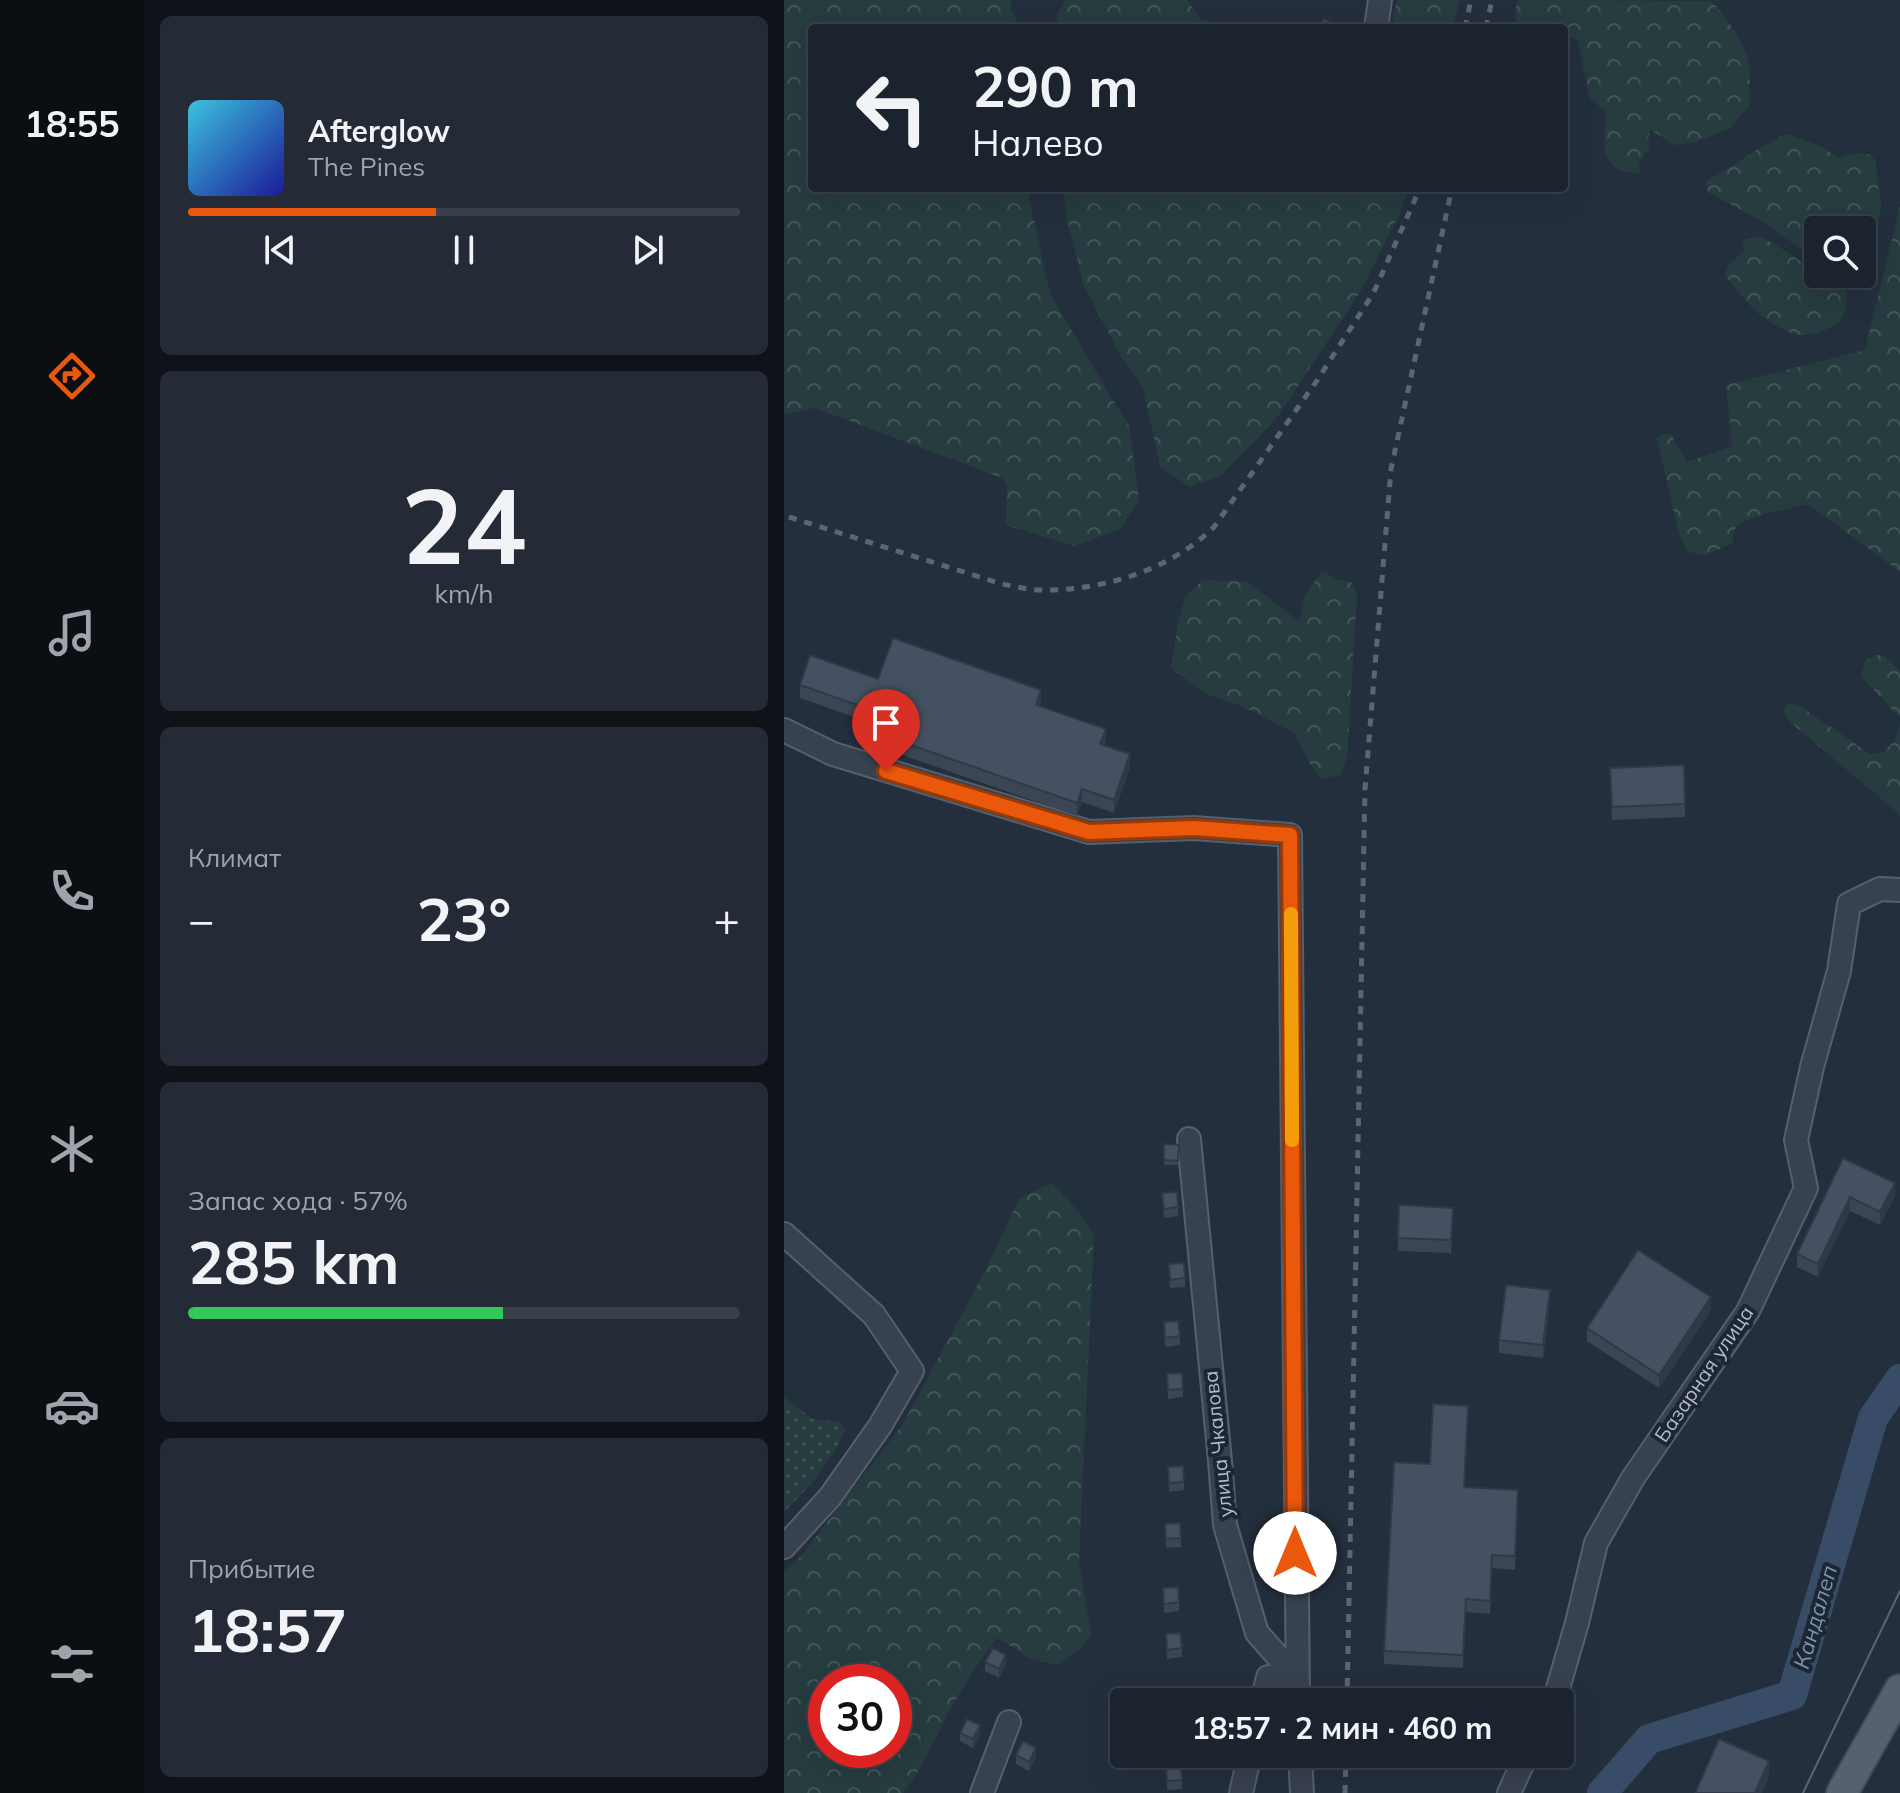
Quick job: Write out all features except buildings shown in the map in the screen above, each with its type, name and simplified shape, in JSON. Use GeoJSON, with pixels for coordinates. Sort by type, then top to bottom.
{"type":"FeatureCollection","features":[{"type":"Feature","properties":{"kind":"main road"},"geometry":{"type":"LineString","coordinates":[[1842,1793],[1900,1690]]}},
{"type":"Feature","properties":{"kind":"street"},"geometry":{"type":"LineString","coordinates":[[1377,24],[1380,0]]}},
{"type":"Feature","properties":{"kind":"street"},"geometry":{"type":"LineString","coordinates":[[784,730],[833,754],[1089,832],[1194,828],[1290,835],[1297,1688]]}},
{"type":"Feature","properties":{"kind":"street","name":"Базарная улица"},"geometry":{"type":"LineString","coordinates":[[1558,1688],[1596,1543],[1633,1478],[1748,1311],[1806,1188],[1796,1140],[1812,1067],[1839,971],[1849,904],[1880,889],[1900,890]]}},
{"type":"Feature","properties":{"kind":"street","name":"улица Чкалова"},"geometry":{"type":"LineString","coordinates":[[1189,1139],[1225,1525],[1257,1633],[1296,1677]]}},
{"type":"Feature","properties":{"kind":"street"},"geometry":{"type":"LineString","coordinates":[[784,1234],[874,1315],[912,1371],[880,1426],[830,1497],[784,1547]]}},
{"type":"Feature","properties":{"kind":"street"},"geometry":{"type":"LineString","coordinates":[[1265,1688],[1268,1677],[1296,1677]]}},
{"type":"Feature","properties":{"kind":"street"},"geometry":{"type":"LineString","coordinates":[[982,1793],[1009,1722]]}},
{"type":"Feature","properties":{"kind":"street"},"geometry":{"type":"LineString","coordinates":[[1241,1793],[1247,1768]]}},
{"type":"Feature","properties":{"kind":"street"},"geometry":{"type":"LineString","coordinates":[[1301,1768],[1302,1793]]}},
{"type":"Feature","properties":{"kind":"street"},"geometry":{"type":"LineString","coordinates":[[1509,1793],[1521,1768]]}},
{"type":"Feature","properties":{"kind":"green space"},"geometry":{"type":"Polygon","coordinates":[[[784,0],[1011,0],[1011,9],[1018,24],[808,24],[808,192],[1028,192],[1050,294],[1129,425],[1139,500],[1120,529],[1074,546],[1006,525],[1007,487],[1002,478],[815,408],[784,414],[784,0]]]}},
{"type":"Feature","properties":{"kind":"green space"},"geometry":{"type":"Polygon","coordinates":[[[1066,0],[1187,0],[1201,20],[1224,24],[1058,24],[1056,16],[1066,0]]]}},
{"type":"Feature","properties":{"kind":"green space"},"geometry":{"type":"Polygon","coordinates":[[[1397,0],[1460,0],[1454,24],[1392,24],[1397,0]]]}},
{"type":"Feature","properties":{"kind":"green space"},"geometry":{"type":"Polygon","coordinates":[[[1518,0],[1711,1],[1742,44],[1748,61],[1749,106],[1730,128],[1696,142],[1674,145],[1650,129],[1649,148],[1638,164],[1641,172],[1630,173],[1619,169],[1605,151],[1606,111],[1590,99],[1577,40],[1570,36],[1568,43],[1568,24],[1517,24],[1518,0]]]}},
{"type":"Feature","properties":{"kind":"green space"},"geometry":{"type":"Polygon","coordinates":[[[1787,134],[1822,147],[1839,158],[1857,153],[1871,155],[1876,162],[1882,205],[1876,228],[1876,216],[1804,216],[1804,251],[1763,222],[1708,192],[1706,181],[1787,134]]]}},
{"type":"Feature","properties":{"kind":"green space"},"geometry":{"type":"Polygon","coordinates":[[[1064,192],[1407,192],[1399,215],[1360,292],[1276,419],[1220,476],[1190,487],[1160,467],[1143,387],[1122,358],[1084,286],[1064,192]]]}},
{"type":"Feature","properties":{"kind":"green space"},"geometry":{"type":"Polygon","coordinates":[[[1900,206],[1900,572],[1808,504],[1757,516],[1736,525],[1732,543],[1705,556],[1687,551],[1679,534],[1657,439],[1663,434],[1671,434],[1687,462],[1732,446],[1726,385],[1865,350],[1900,206]]]}},
{"type":"Feature","properties":{"kind":"green space"},"geometry":{"type":"Polygon","coordinates":[[[1758,236],[1804,264],[1804,288],[1841,288],[1847,292],[1846,309],[1839,322],[1822,331],[1798,335],[1763,317],[1725,276],[1728,265],[1744,251],[1743,240],[1758,236]]]}},
{"type":"Feature","properties":{"kind":"green space"},"geometry":{"type":"Polygon","coordinates":[[[1322,571],[1351,582],[1357,595],[1347,758],[1340,775],[1322,779],[1294,733],[1244,707],[1206,694],[1171,668],[1185,597],[1203,580],[1248,582],[1299,621],[1305,595],[1322,571]]]}},
{"type":"Feature","properties":{"kind":"green space"},"geometry":{"type":"Polygon","coordinates":[[[1877,655],[1884,656],[1900,671],[1900,718],[1861,676],[1866,660],[1877,655]]]}},
{"type":"Feature","properties":{"kind":"green space"},"geometry":{"type":"Polygon","coordinates":[[[1788,703],[1800,706],[1870,754],[1883,753],[1895,740],[1900,723],[1900,817],[1790,722],[1783,710],[1788,703]]]}},
{"type":"Feature","properties":{"kind":"green space"},"geometry":{"type":"Polygon","coordinates":[[[1052,1183],[1080,1213],[1094,1236],[1079,1562],[1091,1635],[1078,1651],[1058,1665],[1033,1660],[997,1638],[962,1689],[924,1762],[903,1793],[784,1793],[784,1572],[802,1555],[903,1424],[986,1269],[1019,1199],[1052,1183]]]}},
{"type":"Feature","properties":{"kind":"green space"},"geometry":{"type":"Polygon","coordinates":[[[784,1397],[812,1419],[840,1422],[845,1429],[819,1474],[784,1512],[784,1397]]]}},
{"type":"Feature","properties":{"kind":"waterway","name":"Кандалеп"},"geometry":{"type":"LineString","coordinates":[[1602,1793],[1649,1739],[1792,1695],[1873,1418],[1900,1379]]}},
{"type":"Feature","properties":{"kind":"tram line"},"geometry":{"type":"LineString","coordinates":[[1803,1793],[1900,1591]]}},
{"type":"Feature","properties":{"kind":"railway"},"geometry":{"type":"LineString","coordinates":[[1466,24],[1471,0]]}},
{"type":"Feature","properties":{"kind":"railway"},"geometry":{"type":"LineString","coordinates":[[1487,24],[1492,0]]}},
{"type":"Feature","properties":{"kind":"railway"},"geometry":{"type":"LineString","coordinates":[[789,517],[1002,584],[1039,590],[1110,582],[1177,556],[1214,527],[1318,379],[1374,292],[1418,192]]}},
{"type":"Feature","properties":{"kind":"railway"},"geometry":{"type":"LineString","coordinates":[[1347,1688],[1365,789],[1391,469],[1451,192]]}},
{"type":"Feature","properties":{"kind":"railway"},"geometry":{"type":"LineString","coordinates":[[1345,1793],[1346,1768]]}},
{"type":"Feature","properties":{"kind":"slow traffic"},"geometry":{"type":"LineString","coordinates":[[1291,914],[1292,1140]]}},
{"type":"Feature","properties":{"kind":"route"},"geometry":{"type":"LineString","coordinates":[[886,771],[1089,832],[1194,828],[1290,835],[1295,1553]]}}]}
